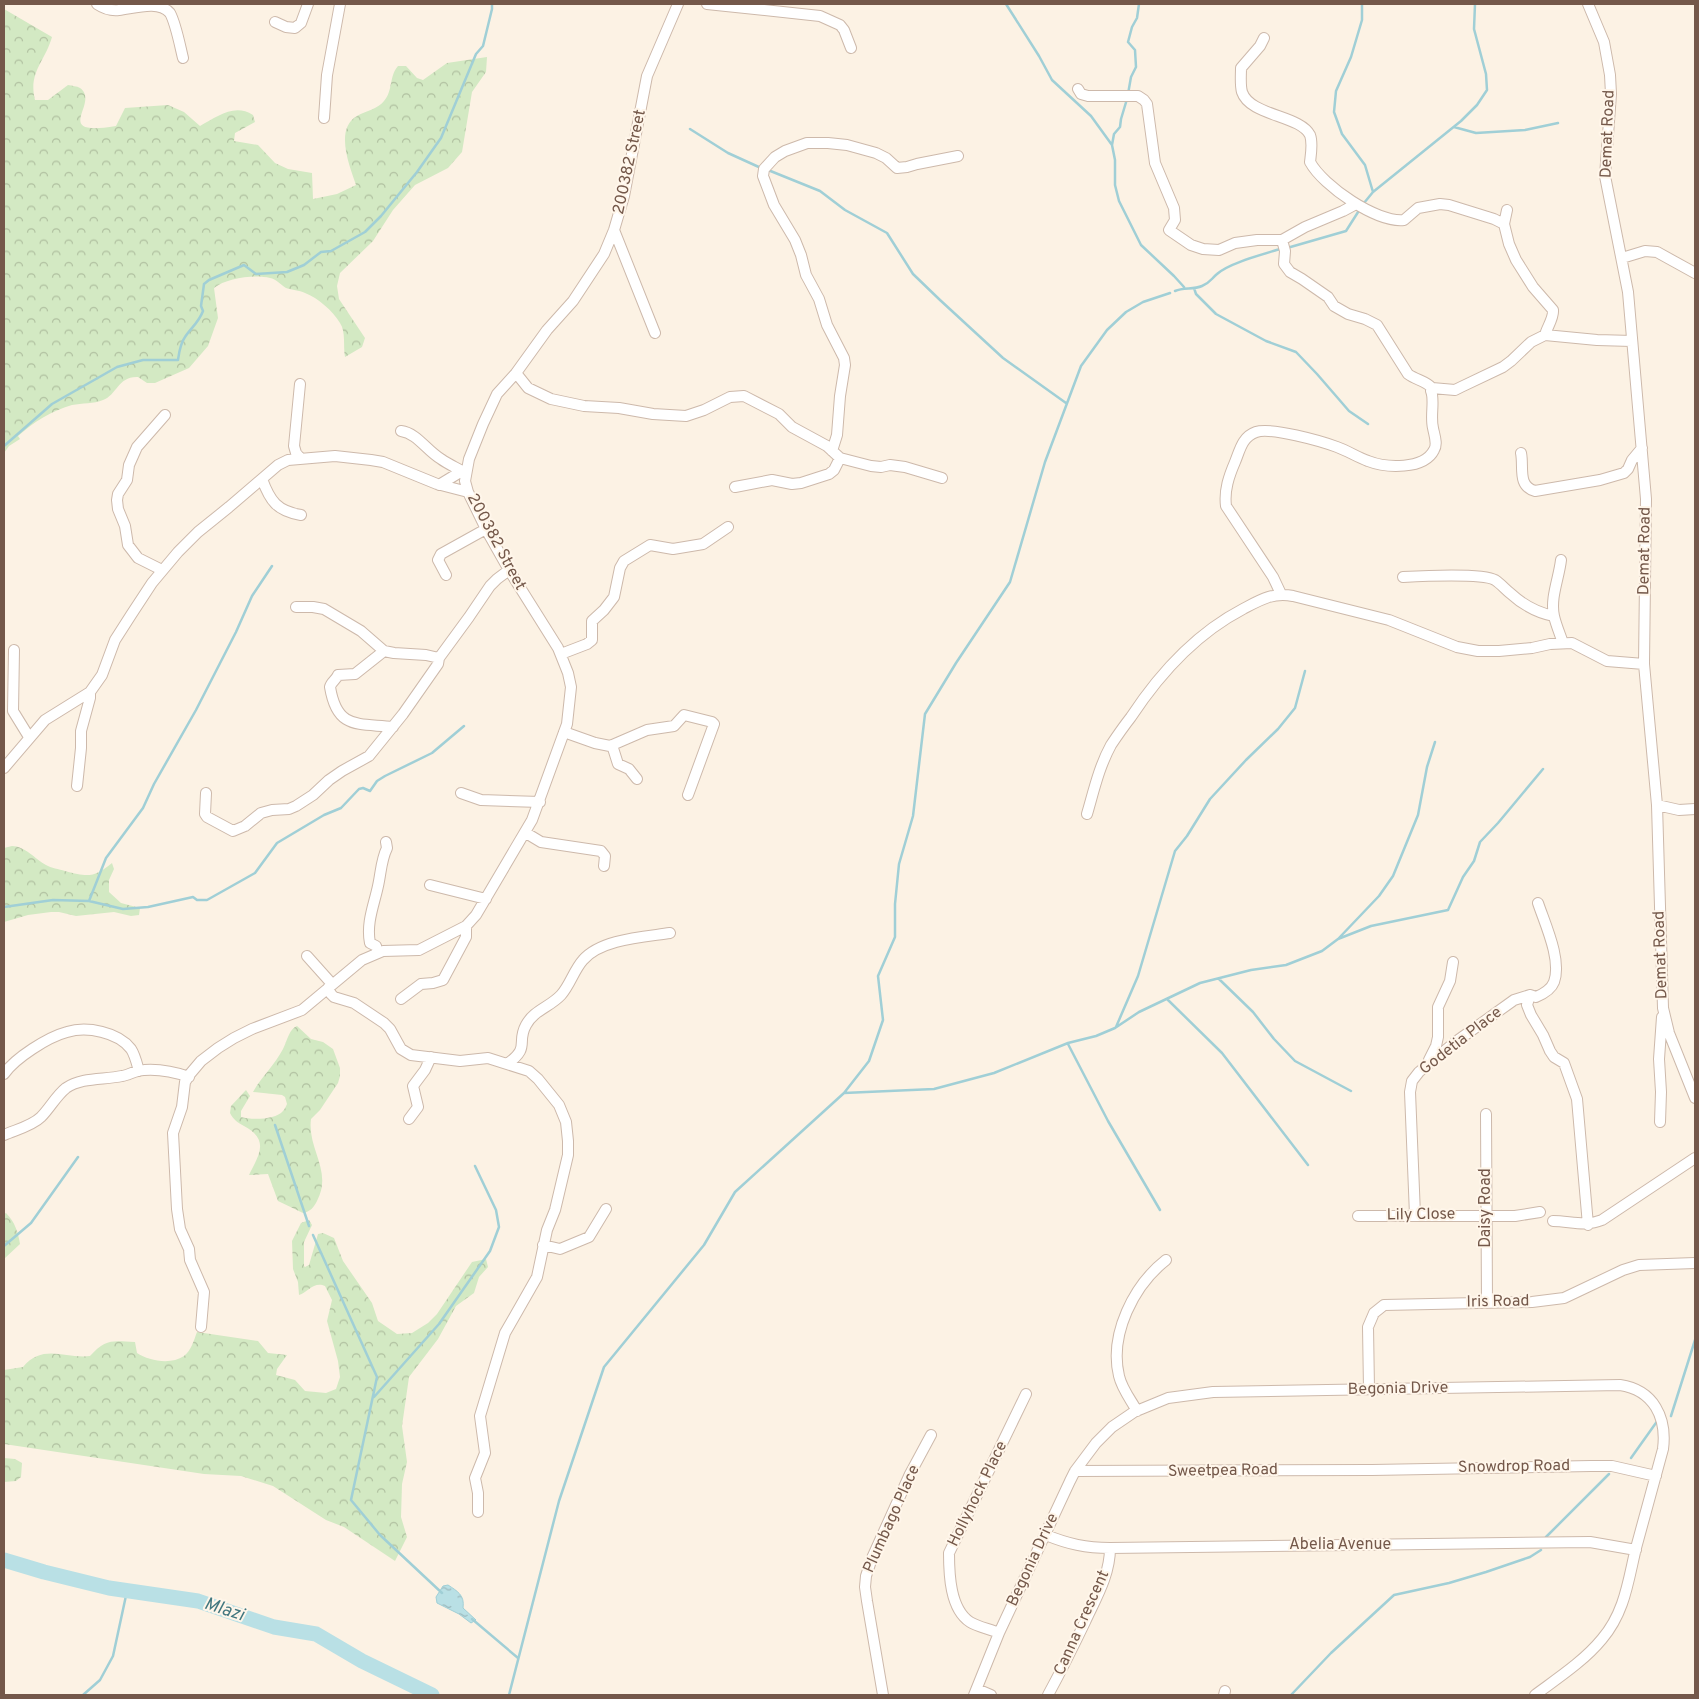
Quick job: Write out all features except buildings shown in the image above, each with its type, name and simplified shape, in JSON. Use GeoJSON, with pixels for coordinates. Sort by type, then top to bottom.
{"type":"FeatureCollection","features":[{"type":"Feature","properties":{"kind":"street"},"geometry":{"type":"LineString","coordinates":[[96,4],[118,10],[137,5],[159,5],[164,7],[169,12],[183,58]]}},
{"type":"Feature","properties":{"kind":"street"},"geometry":{"type":"LineString","coordinates":[[275,22],[286,27],[295,28],[301,23],[308,4]]}},
{"type":"Feature","properties":{"kind":"street"},"geometry":{"type":"LineString","coordinates":[[324,118],[327,75],[340,4]]}},
{"type":"Feature","properties":{"kind":"street","name":"200382 Street"},"geometry":{"type":"LineString","coordinates":[[378,953],[419,950],[466,926],[476,915],[526,833],[540,802],[564,732],[569,713],[570,688],[568,673],[561,654],[486,529],[468,492],[464,472],[497,394],[531,355],[547,330],[573,300],[596,268],[614,230],[624,196],[648,76],[678,4]]}},
{"type":"Feature","properties":{"kind":"street"},"geometry":{"type":"LineString","coordinates":[[707,4],[800,9],[840,25],[851,48]]}},
{"type":"Feature","properties":{"kind":"street","name":"Demat Road"},"geometry":{"type":"LineString","coordinates":[[1588,4],[1604,42],[1610,76],[1611,94],[1604,176],[1628,292],[1642,448],[1646,514],[1644,664],[1657,805],[1663,1008],[1669,1033],[1695,1098]]}},
{"type":"Feature","properties":{"kind":"street"},"geometry":{"type":"LineString","coordinates":[[1264,38],[1241,68],[1242,92],[1251,102],[1264,111],[1304,128],[1310,136],[1310,162],[1330,185],[1356,204],[1384,217],[1401,220],[1407,218],[1418,208],[1433,204],[1449,205],[1504,224]]}},
{"type":"Feature","properties":{"kind":"street"},"geometry":{"type":"LineString","coordinates":[[1078,89],[1081,94],[1088,96],[1138,96],[1147,104],[1155,163],[1174,208],[1175,220],[1169,230],[1191,245],[1203,249],[1219,250],[1235,244],[1257,240],[1282,240],[1306,227],[1343,212],[1356,204]]}},
{"type":"Feature","properties":{"kind":"street"},"geometry":{"type":"LineString","coordinates":[[832,451],[837,434],[844,358],[827,325],[820,299],[806,274],[796,240],[774,205],[764,176],[764,169],[775,157],[807,143],[828,143],[863,149],[886,158],[897,168],[907,168],[916,164],[958,156]]}},
{"type":"Feature","properties":{"kind":"street"},"geometry":{"type":"LineString","coordinates":[[1507,210],[1504,224],[1509,244],[1516,260],[1533,287],[1553,310],[1554,315],[1547,326],[1545,335]]}},
{"type":"Feature","properties":{"kind":"street"},"geometry":{"type":"LineString","coordinates":[[614,230],[655,333]]}},
{"type":"Feature","properties":{"kind":"street"},"geometry":{"type":"LineString","coordinates":[[1282,240],[1285,250],[1284,264],[1290,272],[1328,297],[1334,306],[1348,314],[1366,319],[1377,325],[1408,374],[1432,388],[1455,390],[1461,388],[1503,366],[1532,342],[1545,335],[1632,341]]}},
{"type":"Feature","properties":{"kind":"street"},"geometry":{"type":"LineString","coordinates":[[1622,258],[1650,251],[1657,252],[1695,273]]}},
{"type":"Feature","properties":{"kind":"street"},"geometry":{"type":"LineString","coordinates":[[516,373],[528,388],[551,399],[584,406],[619,408],[660,415],[686,416],[704,410],[730,397],[744,396],[779,414],[792,427],[832,451],[840,458],[871,466],[905,467],[942,478]]}},
{"type":"Feature","properties":{"kind":"street"},"geometry":{"type":"LineString","coordinates":[[300,384],[294,446],[296,453],[301,459]]}},
{"type":"Feature","properties":{"kind":"street"},"geometry":{"type":"LineString","coordinates":[[1282,594],[1226,506],[1225,499],[1229,477],[1244,440],[1256,432],[1273,431],[1337,447],[1370,462],[1403,466],[1417,463],[1434,451],[1436,445],[1431,421],[1432,388]]}},
{"type":"Feature","properties":{"kind":"street"},"geometry":{"type":"LineString","coordinates":[[162,570],[138,558],[128,545],[125,526],[118,509],[117,500],[118,494],[127,480],[137,447],[166,415]]}},
{"type":"Feature","properties":{"kind":"street"},"geometry":{"type":"LineString","coordinates":[[401,431],[413,435],[440,459],[464,472]]}},
{"type":"Feature","properties":{"kind":"street"},"geometry":{"type":"LineString","coordinates":[[1521,453],[1523,481],[1530,490],[1535,491],[1607,478],[1624,473],[1642,448]]}},
{"type":"Feature","properties":{"kind":"street"},"geometry":{"type":"LineString","coordinates":[[4,768],[45,720],[90,692],[102,675],[116,640],[162,570],[198,532],[284,462],[335,456],[371,460],[382,462],[439,485],[468,492]]}},
{"type":"Feature","properties":{"kind":"street"},"geometry":{"type":"LineString","coordinates":[[735,487],[772,480],[792,484],[801,483],[829,474],[834,470],[840,458]]}},
{"type":"Feature","properties":{"kind":"street"},"geometry":{"type":"LineString","coordinates":[[439,485],[464,472]]}},
{"type":"Feature","properties":{"kind":"street"},"geometry":{"type":"LineString","coordinates":[[262,479],[274,504],[288,512],[301,515]]}},
{"type":"Feature","properties":{"kind":"street"},"geometry":{"type":"LineString","coordinates":[[561,654],[587,644],[592,640],[592,621],[614,597],[620,568],[624,561],[650,545],[673,549],[703,544],[728,527]]}},
{"type":"Feature","properties":{"kind":"street"},"geometry":{"type":"LineString","coordinates":[[446,575],[438,560],[440,554],[486,529]]}},
{"type":"Feature","properties":{"kind":"street"},"geometry":{"type":"LineString","coordinates":[[1561,560],[1556,585],[1554,616],[1563,643]]}},
{"type":"Feature","properties":{"kind":"street"},"geometry":{"type":"LineString","coordinates":[[206,793],[206,816],[233,831],[245,826],[261,813],[289,809],[313,795],[336,775],[369,756],[393,727],[438,664],[439,658],[470,617],[490,586],[509,570]]}},
{"type":"Feature","properties":{"kind":"street"},"geometry":{"type":"LineString","coordinates":[[1404,576],[1453,576],[1492,579],[1510,594],[1535,610],[1554,616]]}},
{"type":"Feature","properties":{"kind":"street"},"geometry":{"type":"LineString","coordinates":[[1088,814],[1096,780],[1112,744],[1145,696],[1172,662],[1213,626],[1268,597],[1282,594],[1368,614],[1457,647],[1471,650],[1499,651],[1572,643],[1607,661],[1644,664]]}},
{"type":"Feature","properties":{"kind":"street"},"geometry":{"type":"LineString","coordinates":[[296,607],[313,606],[324,609],[361,631],[384,651],[439,658]]}},
{"type":"Feature","properties":{"kind":"street"},"geometry":{"type":"LineString","coordinates":[[14,650],[14,711],[29,737]]}},
{"type":"Feature","properties":{"kind":"street"},"geometry":{"type":"LineString","coordinates":[[384,651],[355,674],[338,675],[330,686],[336,707],[348,722],[393,727]]}},
{"type":"Feature","properties":{"kind":"street"},"geometry":{"type":"LineString","coordinates":[[76,786],[81,732],[90,692]]}},
{"type":"Feature","properties":{"kind":"street"},"geometry":{"type":"LineString","coordinates":[[564,732],[605,746],[612,745],[647,730],[674,726],[684,715],[712,722],[714,724],[688,795]]}},
{"type":"Feature","properties":{"kind":"street"},"geometry":{"type":"LineString","coordinates":[[612,745],[618,764],[630,769],[637,779]]}},
{"type":"Feature","properties":{"kind":"street"},"geometry":{"type":"LineString","coordinates":[[461,792],[481,800],[540,802]]}},
{"type":"Feature","properties":{"kind":"street"},"geometry":{"type":"LineString","coordinates":[[1657,805],[1679,810],[1695,808]]}},
{"type":"Feature","properties":{"kind":"street"},"geometry":{"type":"LineString","coordinates":[[526,833],[541,842],[601,851],[605,856],[604,866]]}},
{"type":"Feature","properties":{"kind":"street"},"geometry":{"type":"LineString","coordinates":[[201,1327],[205,1297],[190,1260],[189,1249],[180,1229],[177,1209],[173,1133],[180,1115],[185,1082],[202,1061],[218,1048],[252,1029],[302,1010],[362,960],[378,953],[376,946],[370,943],[369,926],[383,858],[388,846],[386,842]]}},
{"type":"Feature","properties":{"kind":"street"},"geometry":{"type":"LineString","coordinates":[[430,885],[486,899]]}},
{"type":"Feature","properties":{"kind":"street","name":"Godetia Place"},"geometry":{"type":"LineString","coordinates":[[1415,1215],[1410,1092],[1412,1081],[1454,1042],[1514,1000],[1530,995],[1536,998],[1551,987],[1554,982],[1556,966],[1538,902]]}},
{"type":"Feature","properties":{"kind":"street"},"geometry":{"type":"LineString","coordinates":[[401,999],[421,984],[433,984],[443,980],[466,936],[466,926]]}},
{"type":"Feature","properties":{"kind":"street"},"geometry":{"type":"LineString","coordinates":[[507,1064],[522,1049],[525,1026],[531,1017],[563,994],[579,965],[589,954],[617,942],[670,933]]}},
{"type":"Feature","properties":{"kind":"street"},"geometry":{"type":"LineString","coordinates":[[307,956],[330,986],[330,994],[354,1003],[387,1026],[392,1031],[397,1043],[411,1056],[460,1061],[488,1058],[529,1071],[559,1105],[566,1122],[568,1155],[555,1210],[547,1230],[537,1277],[503,1339],[480,1416],[485,1448],[484,1460],[475,1478],[478,1493],[478,1512]]}},
{"type":"Feature","properties":{"kind":"street"},"geometry":{"type":"LineString","coordinates":[[1426,1066],[1436,1046],[1438,1007],[1450,981],[1454,962]]}},
{"type":"Feature","properties":{"kind":"street"},"geometry":{"type":"LineString","coordinates":[[1530,995],[1528,1005],[1530,1015],[1543,1035],[1550,1051],[1555,1058],[1564,1063],[1577,1099],[1588,1224]]}},
{"type":"Feature","properties":{"kind":"street"},"geometry":{"type":"LineString","coordinates":[[1660,1122],[1659,1060],[1663,1008]]}},
{"type":"Feature","properties":{"kind":"street"},"geometry":{"type":"LineString","coordinates":[[4,1074],[14,1063],[32,1050],[68,1031],[79,1030],[103,1032],[118,1038],[132,1050],[139,1070]]}},
{"type":"Feature","properties":{"kind":"street"},"geometry":{"type":"LineString","coordinates":[[409,1119],[418,1109],[413,1086],[425,1070],[431,1057]]}},
{"type":"Feature","properties":{"kind":"street"},"geometry":{"type":"LineString","coordinates":[[4,1135],[36,1121],[55,1098],[75,1084],[89,1080],[122,1076],[139,1070],[176,1072],[189,1077]]}},
{"type":"Feature","properties":{"kind":"street","name":"Daisy Road"},"geometry":{"type":"LineString","coordinates":[[1486,1114],[1485,1214],[1487,1302]]}},
{"type":"Feature","properties":{"kind":"street"},"geometry":{"type":"LineString","coordinates":[[1553,1221],[1588,1224],[1608,1217],[1695,1158]]}},
{"type":"Feature","properties":{"kind":"street"},"geometry":{"type":"LineString","coordinates":[[544,1245],[560,1249],[589,1237],[606,1209]]}},
{"type":"Feature","properties":{"kind":"street","name":"Lily Close"},"geometry":{"type":"LineString","coordinates":[[1358,1216],[1485,1214],[1515,1216],[1540,1212]]}},
{"type":"Feature","properties":{"kind":"street"},"geometry":{"type":"LineString","coordinates":[[1137,1411],[1118,1374],[1120,1332],[1127,1309],[1148,1275],[1166,1260]]}},
{"type":"Feature","properties":{"kind":"street","name":"Iris Road"},"geometry":{"type":"LineString","coordinates":[[1369,1388],[1368,1327],[1370,1319],[1378,1309],[1388,1304],[1556,1300],[1639,1264],[1695,1263]]}},
{"type":"Feature","properties":{"kind":"street","name":"Begonia Drive"},"geometry":{"type":"LineString","coordinates":[[975,1692],[999,1633],[1075,1471],[1096,1442],[1112,1427],[1137,1411],[1168,1398],[1213,1392],[1369,1388],[1629,1387],[1653,1403],[1663,1422],[1664,1442],[1626,1595],[1613,1624],[1602,1639],[1585,1656],[1535,1695]]}},
{"type":"Feature","properties":{"kind":"street","name":"Hollyhock Place"},"geometry":{"type":"LineString","coordinates":[[999,1633],[970,1622],[961,1613],[953,1590],[949,1567],[949,1553],[1026,1394]]}},
{"type":"Feature","properties":{"kind":"street","name":"Plumbago Place"},"geometry":{"type":"LineString","coordinates":[[883,1695],[866,1601],[866,1576],[872,1558],[910,1474],[931,1435]]}},
{"type":"Feature","properties":{"kind":"street","name":"Snowdrop Road"},"geometry":{"type":"LineString","coordinates":[[1372,1470],[1612,1466],[1656,1476]]}},
{"type":"Feature","properties":{"kind":"street","name":"Sweetpea Road"},"geometry":{"type":"LineString","coordinates":[[1075,1471],[1372,1470]]}},
{"type":"Feature","properties":{"kind":"street","name":"Abelia Avenue"},"geometry":{"type":"LineString","coordinates":[[1046,1535],[1078,1546],[1110,1548],[1590,1542],[1636,1550]]}},
{"type":"Feature","properties":{"kind":"street","name":"Canna Crescent"},"geometry":{"type":"LineString","coordinates":[[1048,1695],[1062,1671],[1100,1588],[1109,1565],[1110,1548]]}},
{"type":"Feature","properties":{"kind":"street"},"geometry":{"type":"LineString","coordinates":[[975,1692],[991,1695]]}},
{"type":"Feature","properties":{"kind":"green space"},"geometry":{"type":"Polygon","coordinates":[[[4,9],[52,37],[35,74],[33,90],[35,100],[48,100],[68,85],[79,87],[85,94],[81,123],[85,127],[96,128],[116,126],[125,108],[168,105],[184,112],[200,126],[219,115],[232,111],[246,112],[253,115],[255,122],[235,133],[234,141],[258,145],[275,163],[288,169],[312,173],[313,199],[337,194],[356,185],[346,149],[346,130],[350,122],[357,116],[375,108],[384,101],[389,93],[393,74],[398,66],[406,66],[417,78],[423,80],[447,63],[487,57],[486,72],[472,92],[462,152],[448,168],[415,185],[393,210],[373,241],[340,273],[337,286],[339,299],[365,338],[362,347],[345,357],[344,335],[340,323],[329,310],[310,295],[286,288],[270,278],[257,276],[233,279],[214,288],[218,318],[208,346],[189,368],[155,383],[147,383],[138,377],[131,377],[126,379],[108,398],[57,410],[24,431],[18,436],[20,439],[9,446],[4,453],[4,9]]]}},
{"type":"Feature","properties":{"kind":"green space"},"geometry":{"type":"Polygon","coordinates":[[[12,846],[26,850],[48,866],[85,875],[95,874],[112,863],[114,869],[109,880],[109,892],[121,903],[140,908],[139,915],[131,916],[114,912],[76,916],[51,912],[28,915],[4,922],[4,848],[12,846]]]}},
{"type":"Feature","properties":{"kind":"green space"},"geometry":{"type":"Polygon","coordinates":[[[297,1026],[311,1039],[323,1042],[333,1049],[340,1068],[338,1083],[320,1110],[311,1119],[312,1140],[322,1180],[321,1190],[316,1203],[310,1210],[303,1213],[278,1201],[268,1174],[249,1175],[259,1154],[260,1142],[252,1131],[236,1121],[230,1113],[231,1106],[246,1090],[250,1096],[241,1111],[241,1117],[251,1119],[269,1118],[280,1114],[284,1110],[287,1104],[285,1097],[282,1095],[253,1092],[283,1049],[290,1032],[297,1026]]]}},
{"type":"Feature","properties":{"kind":"green space"},"geometry":{"type":"Polygon","coordinates":[[[6,1213],[16,1227],[20,1244],[4,1259],[4,1214],[6,1213]]]}},
{"type":"Feature","properties":{"kind":"green space"},"geometry":{"type":"Polygon","coordinates":[[[309,1220],[312,1225],[304,1242],[304,1266],[309,1265],[318,1234],[323,1233],[334,1238],[343,1261],[372,1303],[378,1321],[397,1334],[412,1333],[428,1323],[437,1314],[472,1262],[486,1259],[488,1267],[479,1277],[474,1293],[456,1306],[438,1339],[409,1377],[402,1426],[407,1462],[402,1484],[401,1517],[407,1537],[395,1561],[344,1527],[326,1520],[273,1486],[241,1476],[204,1474],[4,1444],[4,1370],[23,1367],[38,1356],[46,1354],[90,1356],[105,1343],[110,1342],[135,1342],[137,1353],[154,1360],[167,1361],[184,1356],[189,1351],[197,1332],[258,1341],[268,1353],[287,1355],[277,1369],[276,1375],[295,1380],[305,1391],[326,1393],[336,1389],[340,1377],[338,1361],[327,1321],[332,1300],[325,1286],[321,1285],[314,1286],[299,1295],[298,1282],[293,1269],[292,1241],[301,1223],[309,1220]]]}},
{"type":"Feature","properties":{"kind":"green space"},"geometry":{"type":"Polygon","coordinates":[[[4,1458],[15,1459],[22,1463],[21,1477],[16,1481],[4,1482],[4,1458]]]}},
{"type":"Feature","properties":{"kind":"water"},"geometry":{"type":"Polygon","coordinates":[[[448,1585],[460,1594],[463,1600],[463,1608],[476,1620],[471,1623],[459,1614],[437,1603],[436,1597],[443,1586],[448,1585]]]}},
{"type":"Feature","properties":{"kind":"waterway"},"geometry":{"type":"LineString","coordinates":[[4,446],[52,404],[117,367],[143,360],[178,360],[183,340],[203,311],[201,306],[204,284],[209,280],[244,265],[256,274],[287,272],[304,265],[321,252],[331,251],[365,232],[381,216],[417,172],[441,138],[476,54],[483,46],[492,4]]}},
{"type":"Feature","properties":{"kind":"waterway"},"geometry":{"type":"LineString","coordinates":[[1006,4],[1052,80],[1091,116],[1112,145]]}},
{"type":"Feature","properties":{"kind":"waterway"},"geometry":{"type":"LineString","coordinates":[[1128,94],[1131,77],[1136,67],[1135,50],[1128,42],[1132,27],[1137,18],[1139,4]]}},
{"type":"Feature","properties":{"kind":"waterway"},"geometry":{"type":"LineString","coordinates":[[1362,4],[1362,20],[1351,57],[1336,91],[1334,112],[1342,134],[1365,165],[1373,192],[1364,203]]}},
{"type":"Feature","properties":{"kind":"waterway"},"geometry":{"type":"LineString","coordinates":[[1373,192],[1461,121],[1477,105],[1487,90],[1486,74],[1474,29],[1475,4]]}},
{"type":"Feature","properties":{"kind":"waterway"},"geometry":{"type":"LineString","coordinates":[[1127,99],[1120,127],[1114,134],[1112,145],[1115,160],[1115,185],[1119,201],[1141,245],[1184,287]]}},
{"type":"Feature","properties":{"kind":"waterway"},"geometry":{"type":"LineString","coordinates":[[1454,127],[1476,133],[1525,130],[1558,123]]}},
{"type":"Feature","properties":{"kind":"waterway"},"geometry":{"type":"LineString","coordinates":[[690,129],[728,153],[761,168]]}},
{"type":"Feature","properties":{"kind":"waterway"},"geometry":{"type":"LineString","coordinates":[[768,170],[820,191],[845,210],[887,233],[913,274],[940,300],[1003,358],[1066,403]]}},
{"type":"Feature","properties":{"kind":"waterway"},"geometry":{"type":"LineString","coordinates":[[1287,248],[1346,231],[1360,209]]}},
{"type":"Feature","properties":{"kind":"waterway"},"geometry":{"type":"LineString","coordinates":[[1175,291],[1202,286],[1230,266],[1280,249]]}},
{"type":"Feature","properties":{"kind":"waterway"},"geometry":{"type":"LineString","coordinates":[[1194,288],[1196,294],[1216,314],[1266,341],[1296,352],[1349,411],[1368,424]]}},
{"type":"Feature","properties":{"kind":"waterway"},"geometry":{"type":"LineString","coordinates":[[509,1695],[559,1501],[604,1367],[704,1245],[735,1192],[844,1093],[869,1061],[883,1020],[878,976],[895,937],[895,904],[899,864],[913,816],[925,714],[956,663],[1010,582],[1045,462],[1081,366],[1107,330],[1126,312],[1143,302],[1170,293]]}},
{"type":"Feature","properties":{"kind":"waterway"},"geometry":{"type":"LineString","coordinates":[[89,901],[106,858],[143,808],[154,784],[196,710],[236,632],[252,596],[272,566]]}},
{"type":"Feature","properties":{"kind":"waterway"},"geometry":{"type":"LineString","coordinates":[[1116,1027],[1138,976],[1175,851],[1187,836],[1210,799],[1278,729],[1295,708],[1305,671]]}},
{"type":"Feature","properties":{"kind":"waterway"},"geometry":{"type":"LineString","coordinates":[[4,907],[53,900],[89,901],[123,909],[148,907],[193,897],[197,900],[207,900],[255,873],[277,843],[324,815],[341,808],[359,789],[363,788],[370,791],[377,781],[385,776],[432,753],[464,726]]}},
{"type":"Feature","properties":{"kind":"waterway"},"geometry":{"type":"LineString","coordinates":[[1339,938],[1379,896],[1393,876],[1418,815],[1427,767],[1435,742]]}},
{"type":"Feature","properties":{"kind":"waterway"},"geometry":{"type":"LineString","coordinates":[[844,1093],[934,1089],[994,1073],[1068,1043],[1096,1036],[1115,1028],[1139,1012],[1200,983],[1251,970],[1286,965],[1322,951],[1338,939],[1371,926],[1448,910],[1463,877],[1474,861],[1480,842],[1543,769]]}},
{"type":"Feature","properties":{"kind":"waterway"},"geometry":{"type":"LineString","coordinates":[[1219,979],[1253,1012],[1274,1039],[1295,1061],[1351,1091]]}},
{"type":"Feature","properties":{"kind":"waterway"},"geometry":{"type":"LineString","coordinates":[[1167,999],[1222,1053],[1308,1165]]}},
{"type":"Feature","properties":{"kind":"waterway"},"geometry":{"type":"LineString","coordinates":[[1068,1044],[1108,1121],[1160,1210]]}},
{"type":"Feature","properties":{"kind":"waterway"},"geometry":{"type":"LineString","coordinates":[[275,1125],[309,1226]]}},
{"type":"Feature","properties":{"kind":"waterway"},"geometry":{"type":"LineString","coordinates":[[4,1246],[31,1223],[78,1157]]}},
{"type":"Feature","properties":{"kind":"waterway"},"geometry":{"type":"LineString","coordinates":[[374,1397],[439,1324],[490,1251],[499,1227],[496,1210],[475,1166]]}},
{"type":"Feature","properties":{"kind":"waterway"},"geometry":{"type":"LineString","coordinates":[[313,1235],[377,1377],[351,1500],[380,1535],[442,1593]]}},
{"type":"Feature","properties":{"kind":"waterway"},"geometry":{"type":"LineString","coordinates":[[1671,1416],[1695,1340]]}},
{"type":"Feature","properties":{"kind":"waterway"},"geometry":{"type":"LineString","coordinates":[[1631,1458],[1658,1420]]}},
{"type":"Feature","properties":{"kind":"waterway"},"geometry":{"type":"LineString","coordinates":[[1546,1537],[1609,1474]]}},
{"type":"Feature","properties":{"kind":"waterway"},"geometry":{"type":"LineString","coordinates":[[1291,1695],[1331,1653],[1394,1595],[1449,1583],[1486,1572],[1530,1557],[1541,1550]]}},
{"type":"Feature","properties":{"kind":"waterway","name":"Mlazi"},"geometry":{"type":"LineString","coordinates":[[4,1560],[109,1588],[198,1601],[274,1627],[316,1634],[362,1661],[432,1695]]}},
{"type":"Feature","properties":{"kind":"waterway"},"geometry":{"type":"LineString","coordinates":[[83,1695],[100,1680],[113,1656],[127,1591]]}},
{"type":"Feature","properties":{"kind":"waterway"},"geometry":{"type":"LineString","coordinates":[[472,1619],[518,1658]]}}]}
